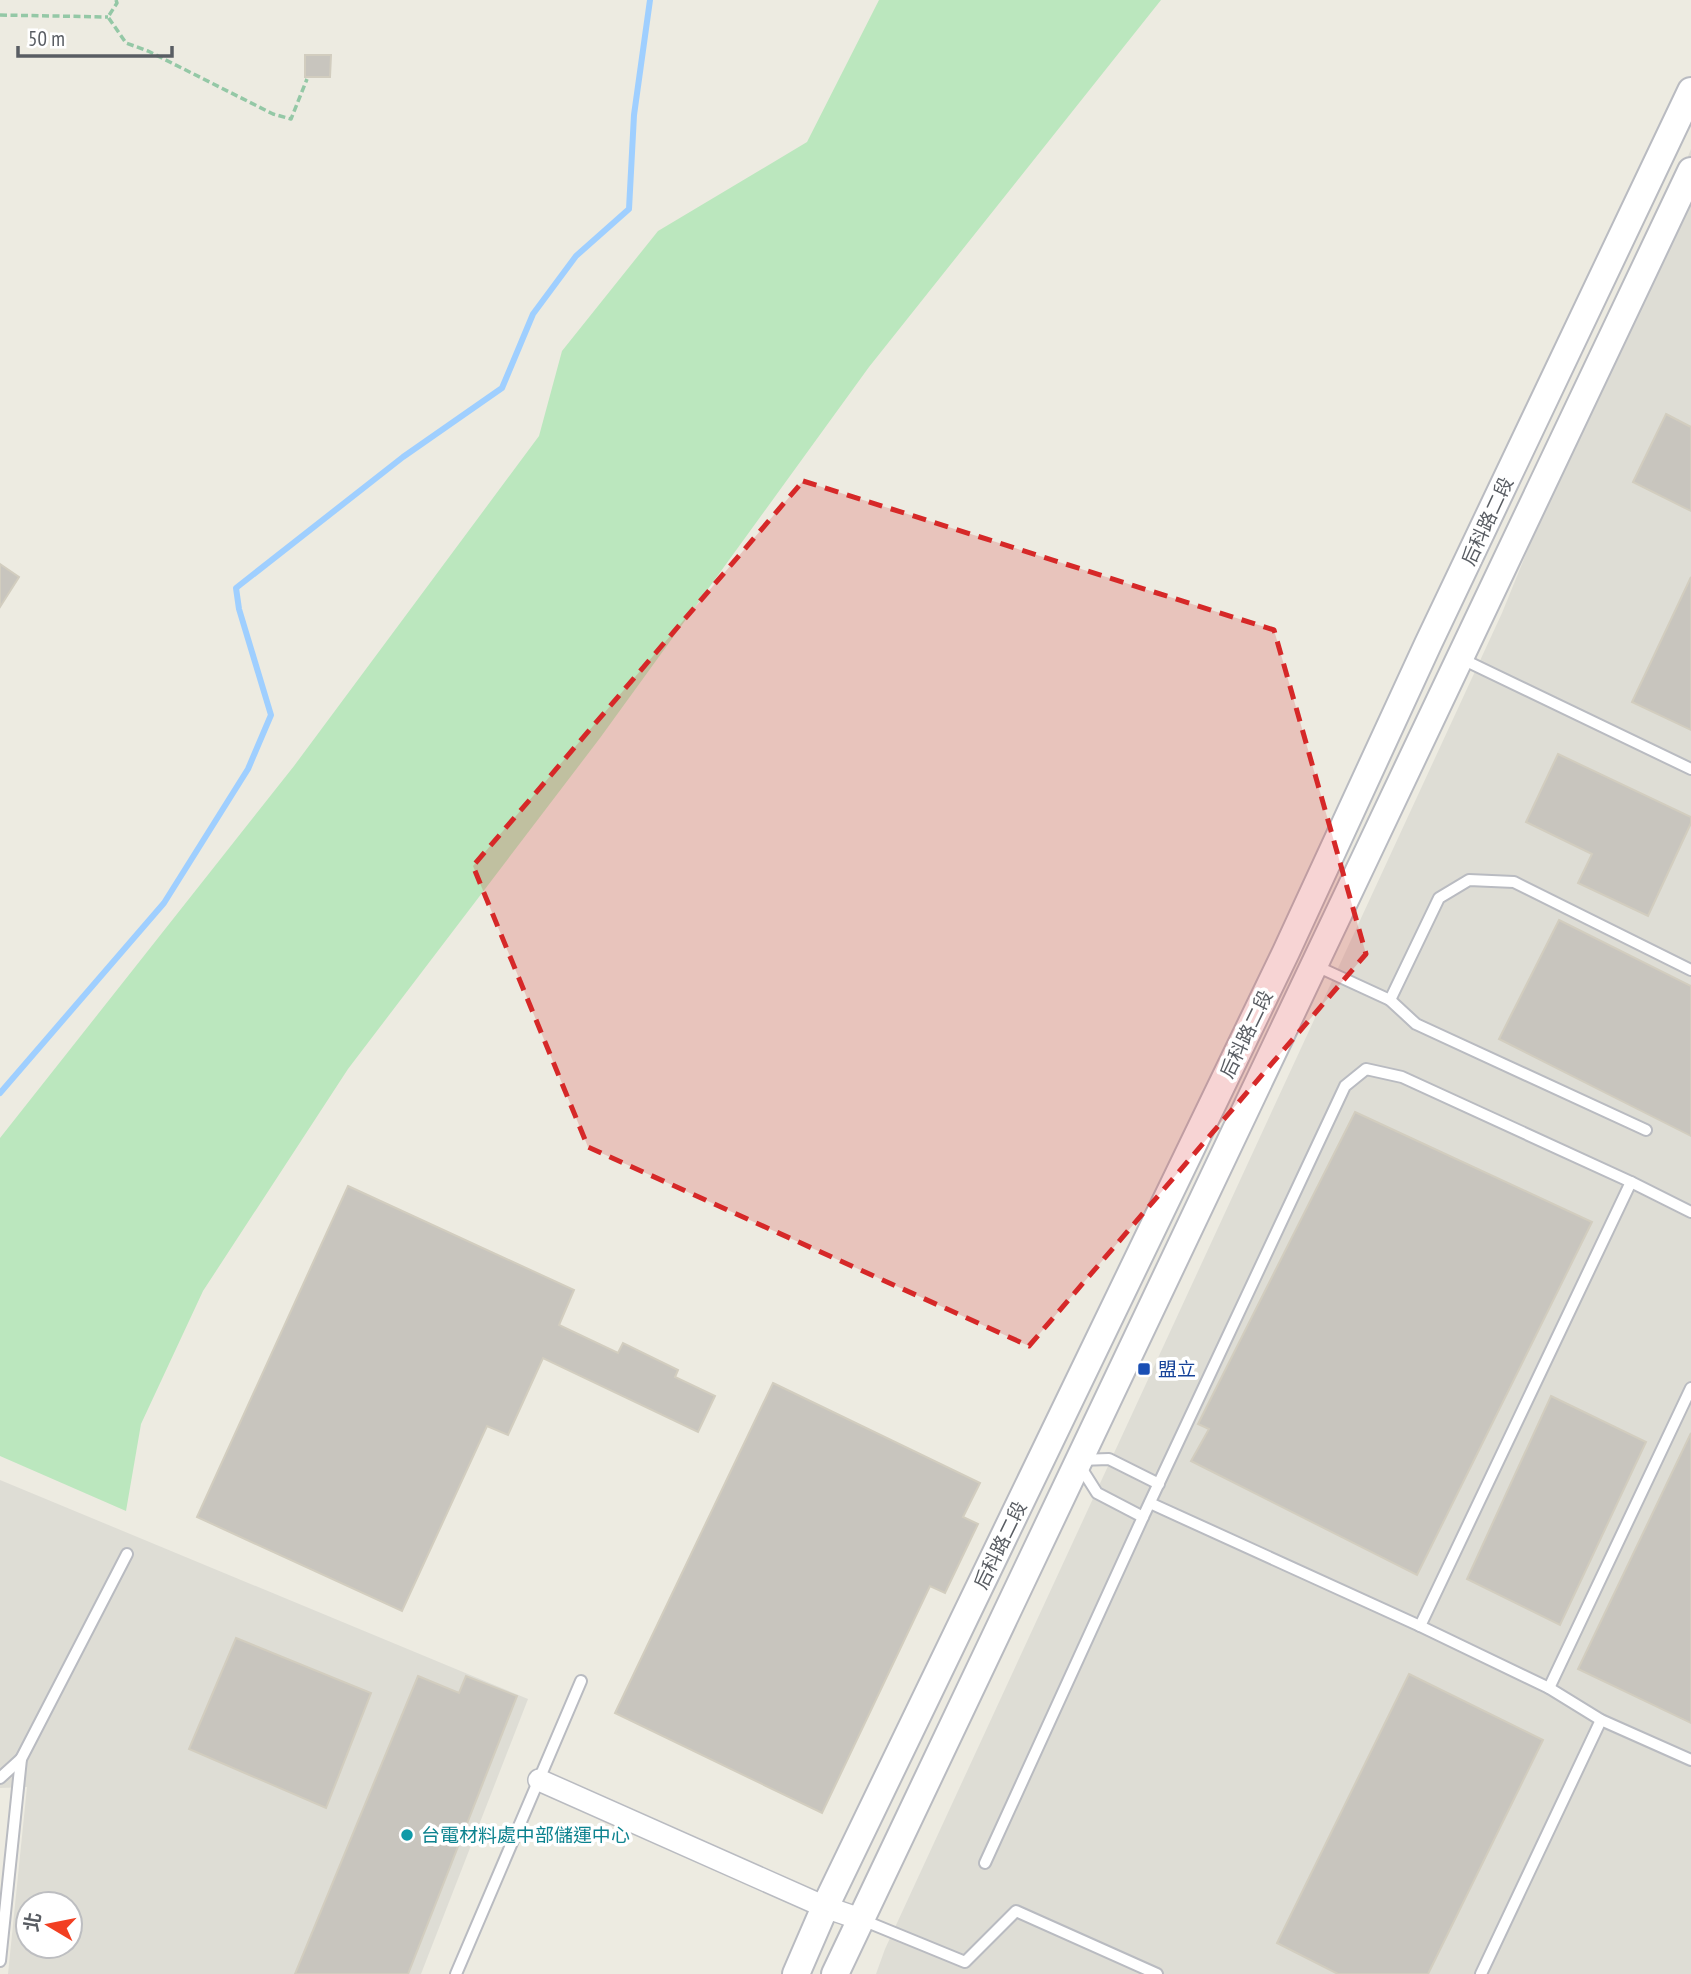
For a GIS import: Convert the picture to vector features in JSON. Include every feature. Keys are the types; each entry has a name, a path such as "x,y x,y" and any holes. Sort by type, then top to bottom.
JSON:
{"street":[{"name":"后科路二段","path":"796,1974 825,1907 1286,952 1428,644 1691,91"},
{"name":"后科路二段","path":"835,1974 1076,1460 1462,659 1691,172"},
{"path":"1428,644 1462,659"},
{"path":"1048,1446 1076,1460"},
{"path":"539,1780 825,1907 860,1919"}],"lane":[{"path":"1462,659 1691,769"},
{"path":"1390,1000 1439,898 1469,880 1514,882 1691,970"},
{"path":"1314,965 1390,1000 1416,1024 1646,1130"},
{"path":"985,1863 1345,1086 1366,1069 1402,1077 1691,1212"},
{"path":"1420,1626 1631,1182"},
{"path":"1549,1688 1691,1388"},
{"path":"1076,1460 1109,1460 1159,1484"},
{"path":"1076,1460 1097,1493 1143,1517"},
{"path":"1150,1503 1420,1626 1549,1688 1601,1720 1691,1760"},
{"path":"0,1778 21,1759 127,1554"},
{"path":"456,1974 581,1681"},
{"path":"1481,1974 1601,1720"},
{"path":"0,1961 21,1759"},
{"path":"860,1919 965,1962 1016,1911 1157,1974"}],"path":[{"path":"108,17 117,3 116,0"},
{"path":"0,15 108,17"},
{"path":"108,17 126,43 148,51 273,114 291,120 307,79"}],"highlighted area":[{"path":"803,481 1274,630 1366,954 1029,1346 588,1147 473,866"}],"shaded area":[{"path":"1691,149 1691,1974 876,1974 885,1949 1502,613"},
{"name":"台電材料處中部儲運中心","path":"0,1480 528,1699 421,1974 8,1974 14,1915 14,1960 84,1960 84,1890 17,1890 27,1787 0,1788"}],"green space":[{"path":"879,0 1161,0 869,367 600,738 348,1069 203,1291 141,1424 126,1511 0,1456 0,1138 294,766 539,436 562,351 658,231 807,142"}],"building":[{"path":"305,55 331,55 330,77 305,77"},
{"path":"1666,414 1691,427 1691,511 1633,482"},
{"path":"0,564 19,577 0,607"},
{"path":"1691,577 1691,730 1632,702"},
{"path":"1558,754 1691,817 1691,823 1648,916 1578,883 1592,854 1526,822"},
{"path":"1559,920 1691,986 1691,1136 1499,1039"},
{"path":"1355,1112 1592,1222 1417,1575 1191,1461 1209,1429 1198,1424"},
{"path":"348,1186 574,1290 559,1325 618,1353 623,1343 678,1370 675,1377 715,1396 698,1432 543,1358 508,1435 487,1426 402,1611 197,1517"},
{"path":"773,1383 980,1483 963,1517 978,1524 945,1593 930,1586 822,1813 615,1713"},
{"path":"1551,1396 1646,1442 1560,1625 1467,1579"},
{"path":"1691,1433 1691,1723 1578,1669"},
{"path":"236,1638 371,1693 326,1808 189,1749"},
{"path":"1409,1674 1543,1740 1428,1974 1338,1974 1277,1943"},
{"name":"台電材料處中部儲運中心","path":"418,1676 459,1693 466,1676 517,1696 408,1974 295,1974"}],"waterway":[{"path":"0,1093 164,903 248,769 271,715 239,609 236,588 403,457 502,388 533,314 576,256 629,209 634,115 650,0"}],"place":[{"name":"盟立","path":"1144,1369"},
{"name":"台電材料處中部儲運中心","path":"407,1835"}]}
